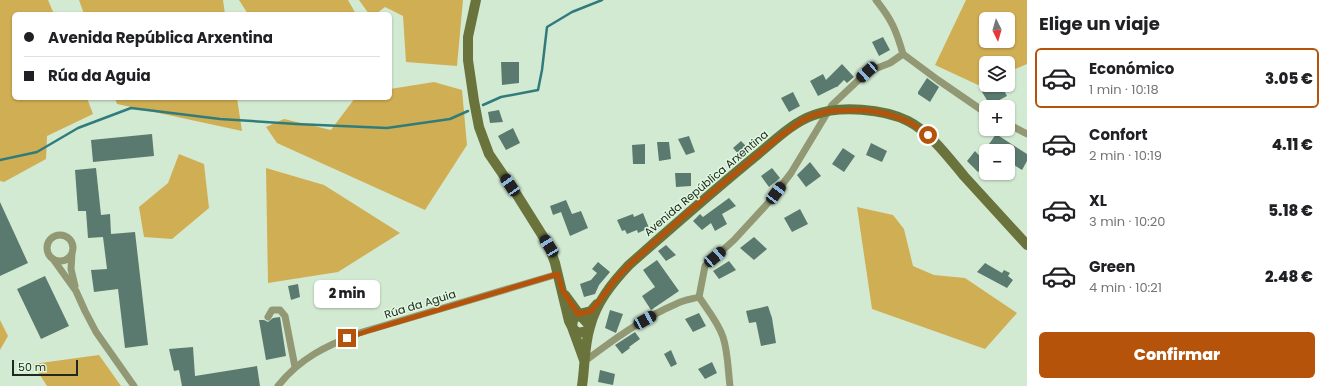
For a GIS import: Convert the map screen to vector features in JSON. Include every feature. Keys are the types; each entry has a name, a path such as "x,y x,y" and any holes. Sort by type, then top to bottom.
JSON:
{"main road":[{"name":"Avenida República Arxentina","path":"476,0 468,37 468,60 479,127 489,154 549,246 558,274 569,321 585,361"},
{"name":"Avenida República Arxentina","path":"578,314 591,311 614,281 629,265 751,160 800,122 814,115 829,111 865,110 888,114 909,122 928,135 941,148 1027,245"},
{"path":"562,290 589,329 577,333 572,327 573,320 578,314"},
{"name":"Avenida República Arxentina","path":"582,386 589,329 601,299"}],"street":[{"path":"876,0 888,14 896,29 903,54 979,108"},
{"path":"730,386 723,336 699,296 705,266 734,240 768,203 790,173 834,103 867,72 890,62 903,54"},
{"path":"1015,128 1027,134"},
{"path":"76,291 49,255 47,247 50,240 54,237 65,237 71,243 72,269 76,291 84,311 96,332 134,386"},
{"path":"54,260 64,260 71,254 72,248"},
{"name":"Rúa da Aguia","path":"278,386 295,367 313,354 335,343 359,334 558,274"},
{"path":"585,361 612,341 645,320 676,303 699,296"},
{"path":"268,317 272,310 280,310 285,316 295,367"}],"shaded area":[{"path":"0,0 48,0 53,12 12,12 12,100 88,100 93,114 47,136 46,159 4,182 0,181"},
{"path":"79,0 223,0 225,12 83,12"},
{"path":"239,0 348,0 355,12 247,12"},
{"path":"359,0 463,0 457,66 406,62 403,16 385,7 379,12 368,12"},
{"path":"966,0 1027,0 1027,64 1015,69 1015,56 979,56 978,85 935,65"},
{"path":"434,82 462,90 467,145 425,210 277,143 266,127 284,119 331,130 354,100 392,100 392,89"},
{"path":"116,100 237,100 242,131 117,104"},
{"path":"179,154 204,164 209,208 172,239 144,237 139,207 168,183"},
{"path":"266,168 324,185 400,233 338,272 268,283"},
{"path":"857,207 893,215 904,229 913,266 934,275 965,278 1017,313 985,349 872,309"},
{"path":"0,320 8,336 0,350"},
{"path":"99,355 121,386 47,386 33,364"}],"building":[{"path":"883,37 890,50 879,56 872,42"},
{"path":"501,62 519,62 519,83 502,85"},
{"path":"842,64 854,77 847,83 844,80 837,87 818,96 810,81 823,74 826,80"},
{"path":"927,78 939,87 930,102 918,94"},
{"path":"793,92 800,106 789,112 781,98"},
{"path":"982,92 1005,92 1007,96 999,100 987,100"},
{"path":"499,110 503,122 490,123 488,112"},
{"path":"513,128 520,143 506,150 498,136"},
{"path":"152,134 154,156 93,162 91,140"},
{"path":"689,136 695,152 686,155 678,139"},
{"path":"995,136 999,136 1012,144 989,144"},
{"path":"741,141 750,150 741,157 733,148"},
{"path":"657,142 669,142 671,159 659,161"},
{"path":"871,143 887,151 882,162 866,155"},
{"path":"645,144 645,164 633,164 632,145"},
{"path":"1015,146 1027,154 1027,161 1022,170 1015,166"},
{"path":"843,148 855,156 844,172 832,164"},
{"path":"975,151 979,155 978,172 967,161"},
{"path":"810,162 821,176 806,187 797,175"},
{"path":"96,168 101,215 110,214 111,234 135,232 148,345 125,348 118,289 94,292 91,270 107,269 103,237 88,238 86,211 78,211 75,170"},
{"path":"772,168 780,178 769,187 761,176"},
{"path":"675,173 691,173 691,186 676,187"},
{"path":"729,198 736,206 722,214 727,224 715,231 711,223 702,230 693,221 700,214 703,217"},
{"path":"566,200 572,214 581,211 588,228 570,236 561,212 553,215 550,206"},
{"path":"0,202 28,263 0,276"},
{"path":"800,209 808,224 792,232 784,218"},
{"path":"643,213 649,228 638,233 637,230 627,234 625,230 622,231 617,220 633,214 634,217"},
{"path":"754,237 767,249 754,260 740,248"},
{"path":"666,245 676,255 666,261 658,251"},
{"path":"657,260 679,291 651,310 642,296 655,287 643,270"},
{"path":"729,261 736,270 719,279 713,271"},
{"path":"598,262 610,272 599,285 595,294 584,297 580,284 591,280 597,273 592,269"},
{"path":"985,263 1002,273 1004,270 1010,273 1008,276 1013,280 1007,288 977,272"},
{"path":"45,276 69,326 41,339 17,289"},
{"path":"336,283 349,283 348,292 336,292"},
{"path":"298,284 300,297 291,300 288,286"},
{"path":"768,306 772,318 776,343 761,346 756,322 749,323 746,311"},
{"path":"610,310 623,314 616,333 605,328"},
{"path":"699,313 706,326 693,332 685,319"},
{"path":"280,317 286,356 266,360 259,320 268,322 273,318"},
{"path":"635,332 640,339 622,354 615,345"},
{"path":"193,347 195,376 257,366 260,386 182,386 179,370 174,371 169,349"},
{"path":"671,350 677,364 671,367 664,354"},
{"path":"712,362 717,373 705,379 698,369"},
{"path":"600,370 615,374 613,385 598,382"}],"waterway":[{"path":"483,105 501,97 538,90 547,27 572,12 602,0"},
{"path":"0,160 37,152 78,128 131,108 220,119 387,128 450,119 468,111"}],"route":[{"path":"347,338 558,274 562,290 578,314 591,311 614,281 629,265 686,214 778,138 800,122 814,115 829,111 844,110 865,110 888,114 909,122 928,135"}]}
